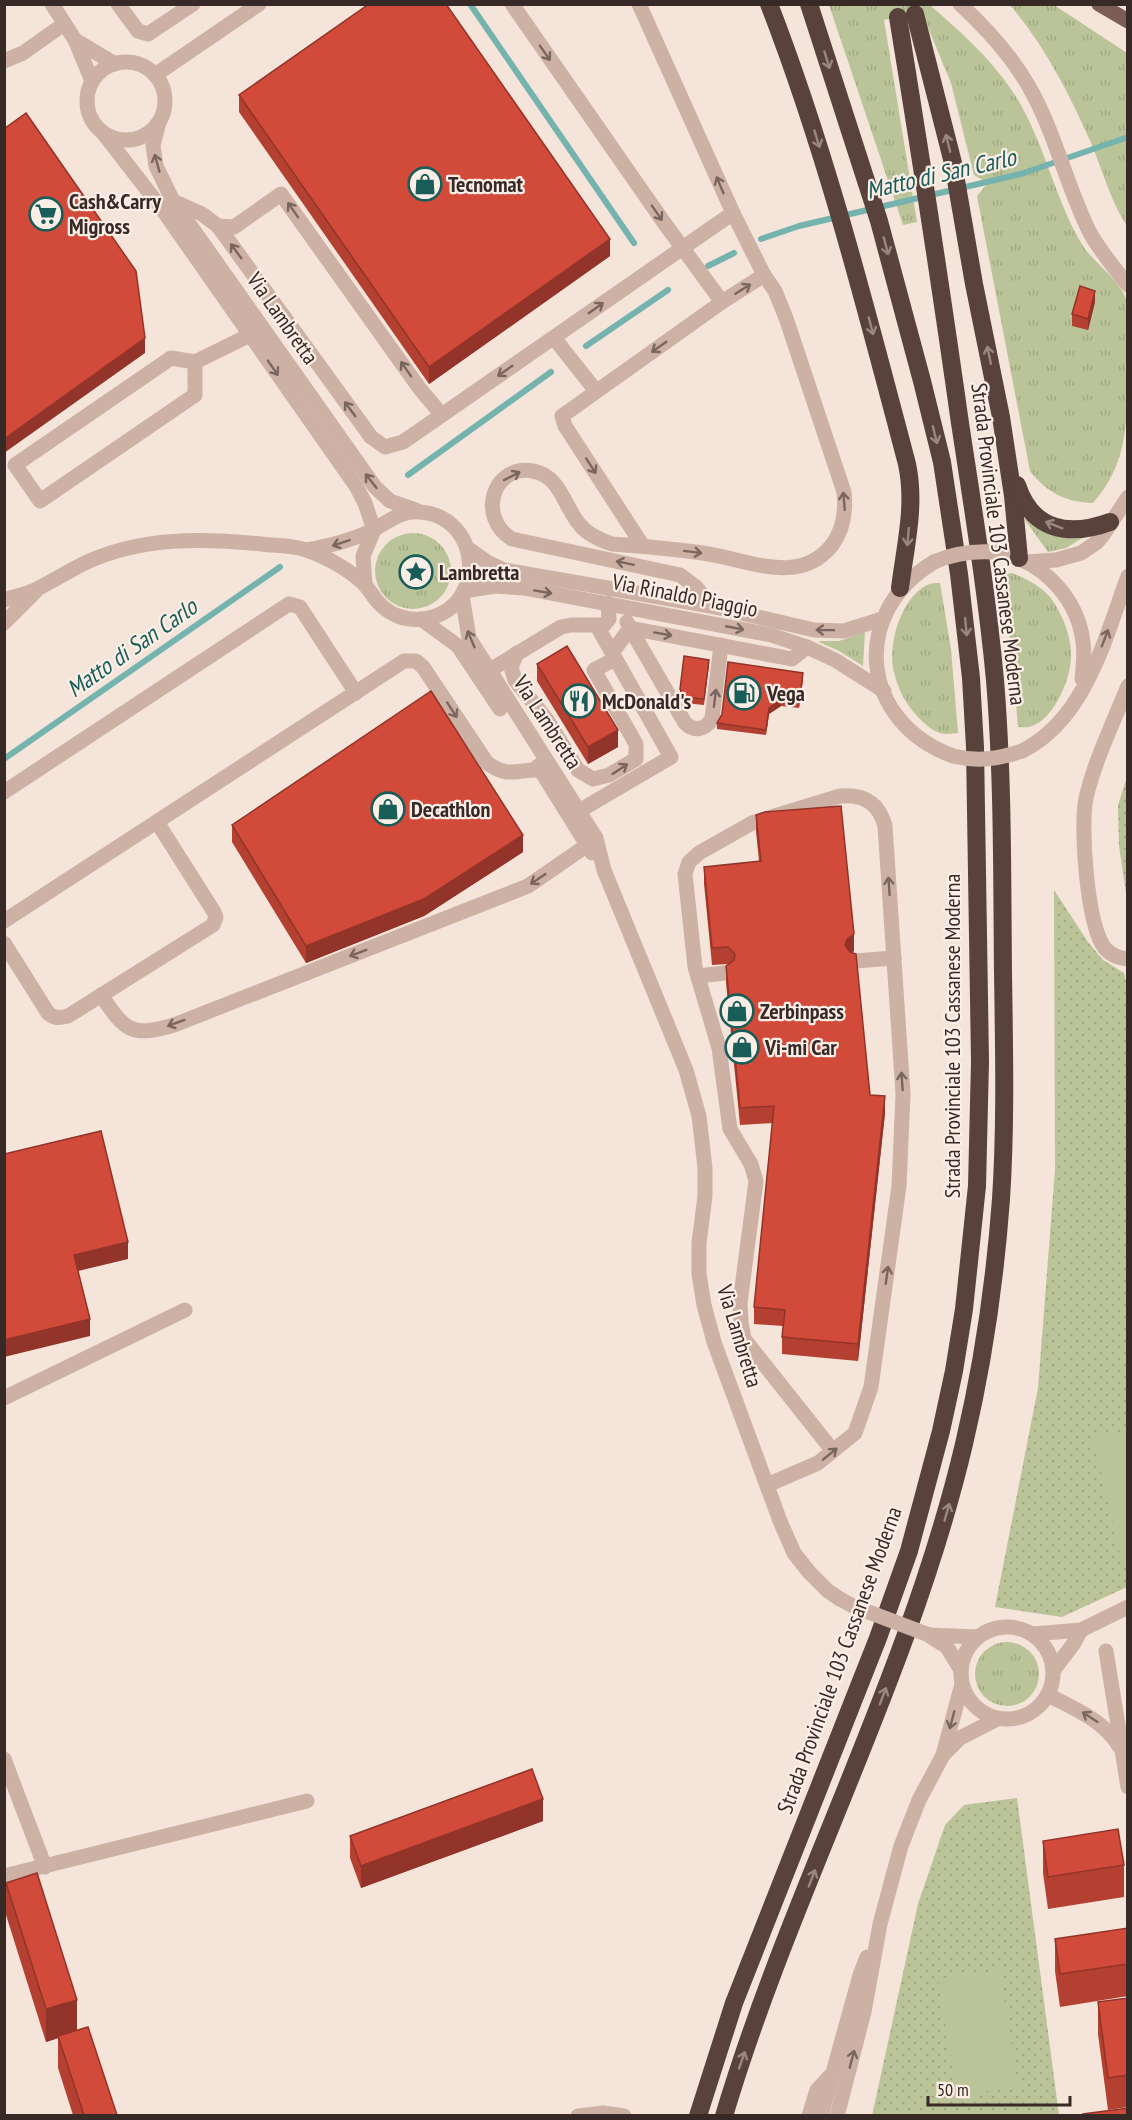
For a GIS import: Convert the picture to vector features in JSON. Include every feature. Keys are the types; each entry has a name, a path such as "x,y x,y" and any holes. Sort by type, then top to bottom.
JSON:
{"highway":[{"path":"769,4 810,119 845,232 907,464 911,482 911,498 900,588"},
{"name":"Strada Provinciale 103 Cassanese Moderna","path":"698,2115 714,2061 745,1974 878,1638 909,1551 941,1431 954,1371 965,1299 977,1186 980,1062 975,747 971,678 959,574 942,462 916,358 879,221 809,4"},
{"name":"Strada Provinciale 103 Cassanese Moderna","path":"724,2115 757,2015 901,1651 941,1532 965,1442 977,1380 988,1318 999,1215 1004,1077 1001,823 995,683 980,555 925,178 906,16 953,164 1007,454"},
{"path":"1007,454 1022,501 1041,519 1070,531 1091,529 1110,522"},
{"path":"1007,454 1016,558"}],"main road":[{"path":"1099,4 1128,21"}],"street":[{"path":"118,4 138,31 148,34 193,4"},
{"path":"51,5 75,40 92,81 100,71 115,64 134,62 146,67 155,75 259,4"},
{"path":"512,4 682,249 722,302"},
{"path":"639,4 733,213 764,275 775,291 786,318 844,492 845,511 840,532 824,554 808,564 792,568 776,568 705,554 612,544 588,533 575,519 555,484 540,473 525,471 512,474 500,484 494,495 492,506 495,521 512,539 680,575 696,587 711,606"},
{"path":"960,4 991,36 1028,85 1090,232 1102,254 1121,273 1128,285"},
{"path":"4,61 23,53 64,24"},
{"path":"75,40 115,64"},
{"name":"Via Lambretta","path":"155,75 162,85 165,98 164,110 153,146 156,166 173,201 375,487 390,501 419,511"},
{"name":"Via Lambretta","path":"92,81 87,103 89,115 95,125 162,209 356,486 374,530"},
{"path":"103,133 115,139 127,140 145,135 159,122"},
{"path":"218,226 234,227 281,194 441,415"},
{"path":"173,201 202,214 218,226 371,437 385,447 403,442 733,213"},
{"path":"643,546 565,426 562,416 722,302 764,275"},
{"path":"195,362 195,395 40,501 10,468 171,358 195,362 250,335 260,338 280,353"},
{"path":"554,338 596,391"},
{"path":"1128,497 1097,542 1073,556 1056,560 1016,558 988,551 964,552 934,562 914,574 900,588 882,619 876,656 878,674 891,710 912,735 937,750 972,760 993,759 1022,751 1042,740 1056,728 1081,691 1095,662 1128,576"},
{"path":"4,600 37,590 88,562 149,544 182,540 211,541 306,550 330,546 374,530 394,516 419,511"},
{"name":"Via Rinaldo Piaggio","path":"419,511 437,516 454,526 462,536 467,548 487,562 504,570 711,606 814,630 844,631 882,619"},
{"path":"365,585 363,556 374,530"},
{"path":"463,593 470,570 467,548"},
{"path":"306,550 337,565 365,585 387,611 398,616 421,619"},
{"path":"1016,558 1053,581 1072,607 1083,641 1081,691"},
{"name":"Via Rinaldo Piaggio","path":"421,619 444,612 463,593 495,586 525,588 771,634 835,660 884,691"},
{"path":"4,623 37,590"},
{"name":"Via Lambretta","path":"463,593 469,638 596,838 604,870 686,1070 696,1102 705,1156 705,1196 699,1258 704,1305 714,1342 772,1482 780,1521 794,1552 809,1572 828,1591 840,1599 929,1635 947,1647 961,1677"},
{"path":"4,792 289,604 297,605 302,610 356,693"},
{"path":"489,672 566,625 597,627 604,625 614,605"},
{"path":"614,605 630,628 685,723 692,728 706,727 712,719 721,645"},
{"name":"Via Lambretta","path":"421,619 458,646 540,770 586,846 604,870"},
{"path":"579,811 671,757 597,627"},
{"path":"630,628 792,659 807,647"},
{"path":"517,653 512,667 515,680 547,720 578,770 593,779 609,776 636,759 636,744 594,670 613,656 630,628"},
{"path":"4,921 404,661 412,660 423,667 487,764 498,771 512,774 529,769 540,770"},
{"path":"1128,686 1091,779 1083,817 1083,842 1088,885 1099,938 1112,955 1128,959"},
{"path":"772,1482 818,1463 833,1451 855,1433 871,1387 899,1185 903,1094 885,826 883,817 877,808 861,796 840,795 752,823 721,838 689,862 685,874 695,967 719,1048 730,1129 751,1164 756,1182 740,1304 744,1339 833,1451"},
{"path":"4,943 48,1013 54,1017 68,1016 215,922 214,912 157,822"},
{"path":"101,995 122,1024 128,1028 144,1031 174,1025 528,886 586,846"},
{"path":"855,961 894,958"},
{"path":"698,976 725,973"},
{"path":"4,1398 185,1310"},
{"path":"1033,1634 1081,1630 1128,1607"},
{"path":"821,2115 860,1975 880,1924 908,1826 943,1755 966,1652 978,1637 992,1629 1017,1628 1033,1634 1041,1642 1050,1654 1053,1671 1048,1695 1037,1709 1028,1715 1013,1719 997,1719 974,1706 965,1694 961,1677"},
{"path":"1053,1671 1081,1630"},
{"name":"Via Lambretta","path":"929,1635 978,1637"},
{"path":"1106,1651 1128,1787"},
{"path":"1048,1695 1090,1716 1110,1732 1122,1751"},
{"path":"943,1755 960,1738 997,1719"},
{"path":"4,1759 45,1866"},
{"path":"4,1875 308,1801"},
{"path":"837,2115 864,2012 880,1924"},
{"path":"809,2115 817,2090 834,2072"},
{"path":"578,2115 603,2113 624,2115"}],"green space":[{"path":"1012,4 1054,5 1127,53 1127,226 1112,197 1092,145 1066,90 1035,38 1011,6"},
{"path":"829,5 930,5 969,40 993,65 1014,93 1039,143 1074,230 1083,246 1125,295 1128,323 1125,434 1115,469 1093,503 1074,501 1050,491 1030,471 977,196 988,183 974,175 951,83 922,13 884,20 917,222 903,225"},
{"path":"1026,517 1084,537 1066,548 1048,552 1025,520"},
{"path":"413,533 427,536 440,544 448,557 451,571 448,585 440,598 427,606 413,609 399,606 386,598 378,585 375,571 378,557 386,544 399,536"},
{"path":"1012,573 1028,580 1050,597 1065,626 1071,649 1068,676 1060,697 1040,722 1027,727 1018,727 1002,575"},
{"path":"932,583 940,583 951,649 958,733 937,732 916,715 901,692 892,661 895,636 903,611 918,591"},
{"path":"865,632 863,666 819,642 839,641"},
{"path":"1127,777 1127,900 1119,846 1118,805"},
{"path":"1054,890 1088,942 1103,960 1124,973 1127,986 1127,1587 1062,1617 995,1607 1038,1388 1055,1170"},
{"path":"1127,1430 1128,1565 1123,1566 1093,1438"},
{"path":"1001,1642 1013,1642 1030,1651 1037,1662 1039,1674 1037,1686 1030,1697 1013,1706 1001,1706 989,1701 980,1692 975,1680 975,1668 980,1656 989,1647"},
{"path":"1017,1798 1059,2115 872,2116 918,1904 945,1825 964,1805"},
{"path":"1000,1970 1018,2086 957,2096 938,1979"}],"building":[{"name":"Tecnomat","path":"369,4 446,4 610,239 429,367 239,95"},
{"name":"Cash&Carry Migross","path":"26,113 136,271 145,338 4,439 4,129"},
{"path":"1080,286 1095,291 1088,319 1072,314"},
{"path":"567,646 618,730 588,747 537,664"},
{"path":"684,656 709,660 704,699 684,697 680,689"},
{"path":"728,662 803,673 799,703 781,700 769,708 766,730 717,723 722,714"},
{"name":"Decathlon","path":"431,691 523,835 424,899 306,946 232,825"},
{"path":"841,806 854,934 847,939 845,945 850,952 856,954 870,1095 885,1096 858,1344 782,1337 785,1310 754,1307 774,1106 740,1108 726,966 734,960 735,954 728,947 712,948 704,867 761,861 756,815 765,812"},
{"path":"101,1131 128,1242 74,1255 90,1319 4,1340 4,1154"},
{"path":"532,1769 543,1799 361,1866 350,1836"},
{"path":"1118,1829 1124,1865 1048,1877 1043,1841"},
{"path":"37,1873 77,2000 46,2009 6,1883"},
{"path":"1128,1928 1128,1964 1060,1974 1055,1939"},
{"path":"1128,1998 1128,2075 1108,2078 1098,2002"},
{"path":"88,2027 117,2115 84,2115 58,2036"},
{"path":"1128,2108 1128,2115 1083,2115 1083,2114"}],"waterway":[{"path":"470,4 634,243"},
{"name":"Matto di San Carlo","path":"761,239 799,226 1021,174 1128,137"},
{"name":"Matto di San Carlo","path":"708,266 734,253"},
{"name":"Matto di San Carlo","path":"586,346 668,290"},
{"name":"Matto di San Carlo","path":"408,475 551,372"},
{"name":"Matto di San Carlo","path":"4,759 280,567"}],"place":[{"name":"Tecnomat","path":"425,184"},
{"name":"Cash&Carry Migross","path":"46,214"},
{"name":"Lambretta","path":"416,572"},
{"name":"Vega","path":"744,693"},
{"name":"McDonald's","path":"579,701"},
{"name":"Decathlon","path":"388,809"},
{"name":"Zerbinpass","path":"737,1011"},
{"name":"Vi-mi Car","path":"742,1047"}]}
